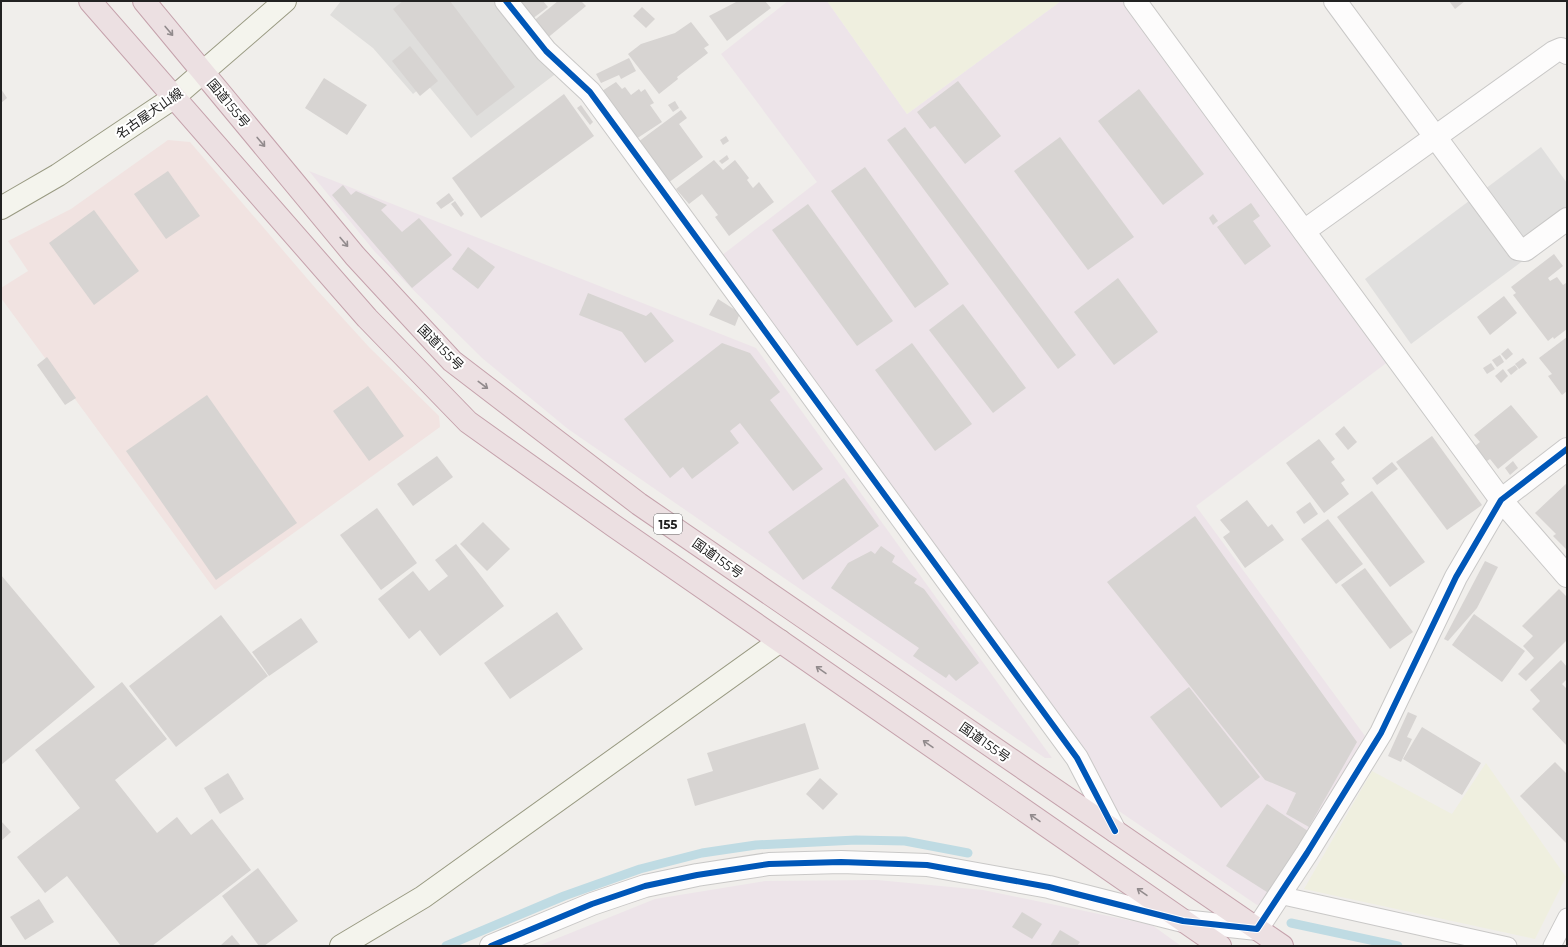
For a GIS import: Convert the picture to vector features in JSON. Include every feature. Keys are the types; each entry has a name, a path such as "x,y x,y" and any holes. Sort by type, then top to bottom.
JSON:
{"highway":[{"name":"155","path":"90,1 173,98 367,318 468,422 780,642 1220,946"},
{"name":"国道155号","path":"144,1 355,256 452,361 639,504 1282,946"}],"street":[{"name":"名古屋犬山線","path":"1,208 58,175 173,98 286,1"},
{"path":"506,1 546,51 594,99 1078,758 1115,831"},
{"path":"1135,1 1501,500 1567,576"},
{"path":"1335,1 1518,249 1525,250 1567,219"},
{"path":"1304,231 1436,138 1554,52 1561,49 1567,53"},
{"path":"491,946 592,904 645,886 697,875 769,864 841,862 927,865 1049,887 1184,921 1257,929 1380,733 1456,577 1501,500 1567,449"},
{"path":"341,946 423,897 780,642"}],"lane":[{"path":"1279,895 1508,946"},
{"path":"1552,946 1567,916"}],"shaded area":[{"path":"341,1 499,1 558,72 471,138 426,83 413,94 373,48 330,15"},
{"path":"788,1 827,1 907,114 1061,1 1123,1 1389,361 1196,506 1365,736 1271,901 1257,905 1113,807 721,256 817,182 721,54"},
{"path":"168,140 190,142 317,290 369,347 439,416 440,427 215,590 1,298 1,288 28,271 8,241 71,209"},
{"path":"1541,147 1567,183 1567,228 1411,344 1365,279"},
{"path":"309,171 756,348 1052,758 1045,758 568,429 482,358 375,252"},
{"path":"877,880 983,890 1152,925 1181,946 538,946 655,899 765,881"}],"green space":[{"path":"827,1 1061,1 907,114"},
{"path":"1486,763 1566,877 1535,939 1304,889 1372,771 1452,814"}],"building":[{"path":"403,1 450,1 515,87 477,116 393,9"},
{"path":"512,1 543,1 548,7 528,22"},
{"path":"558,1 581,1 586,6 545,40 531,23"},
{"path":"738,1 765,1 771,8 727,41 709,16"},
{"path":"1449,1 1465,1 1455,9"},
{"path":"642,7 655,19 646,28 633,16"},
{"path":"691,22 709,45 704,48 708,53 677,77 678,79 659,94 628,54 641,44 675,33"},
{"path":"410,46 438,81 420,96 392,61"},
{"path":"629,58 636,71 621,79 619,75 601,83 596,74"},
{"path":"324,78 367,105 347,135 305,108"},
{"path":"958,81 1001,136 965,164 935,126 930,129 917,112"},
{"path":"616,82 622,89 625,87 631,95 639,89 641,92 645,89 654,103 650,105 662,122 636,139 602,91"},
{"path":"1,89 7,98 1,103"},
{"path":"1139,89 1204,174 1163,205 1098,121"},
{"path":"564,94 594,136 481,218 452,178"},
{"path":"675,101 679,108 673,112 668,105"},
{"path":"581,105 593,122 590,125 577,108"},
{"path":"681,110 687,118 679,124 703,157 668,183 638,142"},
{"path":"905,127 1076,355 1058,369 887,140"},
{"path":"726,136 729,141 723,145 720,140"},
{"path":"1060,137 1134,237 1088,270 1014,171"},
{"path":"727,155 729,159 722,164 719,161"},
{"path":"714,160 723,170 735,160 749,178 747,180 753,188 759,182 774,202 729,236 715,217 718,215 702,194 689,204 676,189"},
{"path":"865,167 949,284 915,308 831,191"},
{"path":"168,171 200,216 166,239 134,194"},
{"path":"343,185 351,195 356,191 387,205 381,210 402,232 419,218 452,255 412,288 332,195"},
{"path":"449,193 454,200 441,209 436,203"},
{"path":"455,201 464,214 461,217 451,204"},
{"path":"1251,203 1260,216 1253,221 1271,246 1245,265 1217,227"},
{"path":"808,204 893,321 857,346 772,230"},
{"path":"94,210 139,271 94,305 49,243"},
{"path":"1213,214 1218,221 1213,225 1209,218"},
{"path":"468,247 495,267 478,289 452,269"},
{"path":"1554,254 1563,266 1548,278 1550,281 1557,277 1563,285 1566,283 1567,285 1567,329 1554,339 1553,337 1548,341 1513,295 1516,293 1511,287"},
{"path":"1118,278 1158,332 1114,365 1074,312"},
{"path":"588,293 646,316 651,312 674,341 645,363 622,332 579,315"},
{"path":"1504,296 1517,313 1490,335 1477,317"},
{"path":"718,299 740,313 735,326 709,315"},
{"path":"963,304 1026,388 993,413 929,330"},
{"path":"1567,337 1567,391 1562,395 1548,376 1552,374 1539,358"},
{"path":"722,343 750,353 780,392 770,400 823,469 793,491 740,423 730,431 739,443 692,479 683,467 670,478 624,419"},
{"path":"912,343 972,424 935,451 875,370"},
{"path":"1508,348 1513,354 1506,360 1501,354"},
{"path":"1500,355 1504,362 1497,367 1492,360"},
{"path":"47,357 76,398 65,405 37,365"},
{"path":"1523,358 1527,363 1519,369 1515,364"},
{"path":"1491,363 1495,369 1487,374 1483,368"},
{"path":"1515,365 1518,369 1511,375 1507,370"},
{"path":"1503,369 1508,376 1501,383 1495,376"},
{"path":"368,386 404,436 369,461 333,411"},
{"path":"207,395 297,523 216,580 126,451"},
{"path":"1511,405 1538,437 1498,469 1490,459 1487,461 1475,446 1480,442 1474,435"},
{"path":"1344,426 1357,442 1348,450 1335,434"},
{"path":"1432,436 1482,505 1447,530 1396,462"},
{"path":"1319,439 1335,459 1331,462 1345,480 1341,483 1349,494 1324,513 1286,463"},
{"path":"437,456 453,477 413,506 397,484"},
{"path":"1513,461 1518,468 1510,475 1505,468"},
{"path":"1392,462 1398,469 1377,485 1372,478"},
{"path":"844,478 879,526 803,580 768,532"},
{"path":"1567,483 1566,549 1553,536 1556,534 1535,513"},
{"path":"1372,491 1425,562 1390,587 1337,517"},
{"path":"1247,500 1268,527 1272,524 1284,540 1245,568 1223,537 1230,532 1220,520"},
{"path":"1310,502 1318,514 1304,524 1296,512"},
{"path":"377,508 417,563 381,590 340,535"},
{"path":"1195,516 1357,742 1309,827 1286,814 1296,793 1265,780 1107,582"},
{"path":"1328,519 1363,564 1336,584 1301,539"},
{"path":"483,522 510,549 487,571 460,544"},
{"path":"456,544 504,606 440,656 420,630 409,639 378,599 413,571 429,591 448,576 435,560"},
{"path":"881,546 895,556 892,562 917,579 914,583 924,589 979,663 956,681 949,674 946,678 913,656 919,648 831,588 848,563 871,551 875,554"},
{"path":"1485,561 1498,567 1477,608 1448,641 1444,639"},
{"path":"1365,568 1413,632 1390,649 1341,585"},
{"path":"1,575 95,687 1,765"},
{"path":"1559,589 1567,597 1567,640 1526,681 1518,674 1534,658 1523,646 1533,636 1522,626"},
{"path":"557,612 583,649 510,699 484,663"},
{"path":"1474,614 1525,651 1502,682 1452,645"},
{"path":"221,615 268,676 176,747 129,686"},
{"path":"301,618 318,642 269,676 252,652"},
{"path":"1561,660 1567,667 1567,679 1562,684 1567,689 1567,746 1532,709 1540,701 1530,690"},
{"path":"122,682 167,739 115,780 157,833 177,817 191,835 212,819 251,870 152,946 121,946 67,876 45,893 17,857 80,808 35,750"},
{"path":"1189,687 1260,777 1221,808 1150,717"},
{"path":"1408,712 1417,716 1407,737 1412,739 1401,762 1388,756"},
{"path":"805,723 819,769 695,806 687,779 713,771 707,753"},
{"path":"1422,727 1481,763 1462,795 1403,759"},
{"path":"1555,762 1567,774 1567,844 1520,796"},
{"path":"228,773 244,799 220,814 204,788"},
{"path":"820,778 838,794 823,810 806,794"},
{"path":"1267,804 1308,831 1270,894 1226,866"},
{"path":"1,821 11,832 1,841"},
{"path":"258,868 298,921 264,946 259,946 222,896"},
{"path":"39,899 54,922 25,940 10,917"},
{"path":"1022,912 1042,924 1032,939 1012,927"},
{"path":"1060,930 1080,942 1077,946 1050,946"},
{"path":"232,935 241,946 220,946"}],"waterway":[{"path":"446,946 564,896 640,869 702,853 756,845 856,840 905,841 968,853"},
{"path":"1291,923 1398,946"}],"cycle path":[{"path":"506,1 546,51 590,92 1077,758 1115,831"},
{"path":"491,946 592,904 645,886 697,875 769,864 841,862 927,865 1049,887 1183,921 1257,929 1307,853 1381,733 1456,577 1501,500 1567,449"}]}
